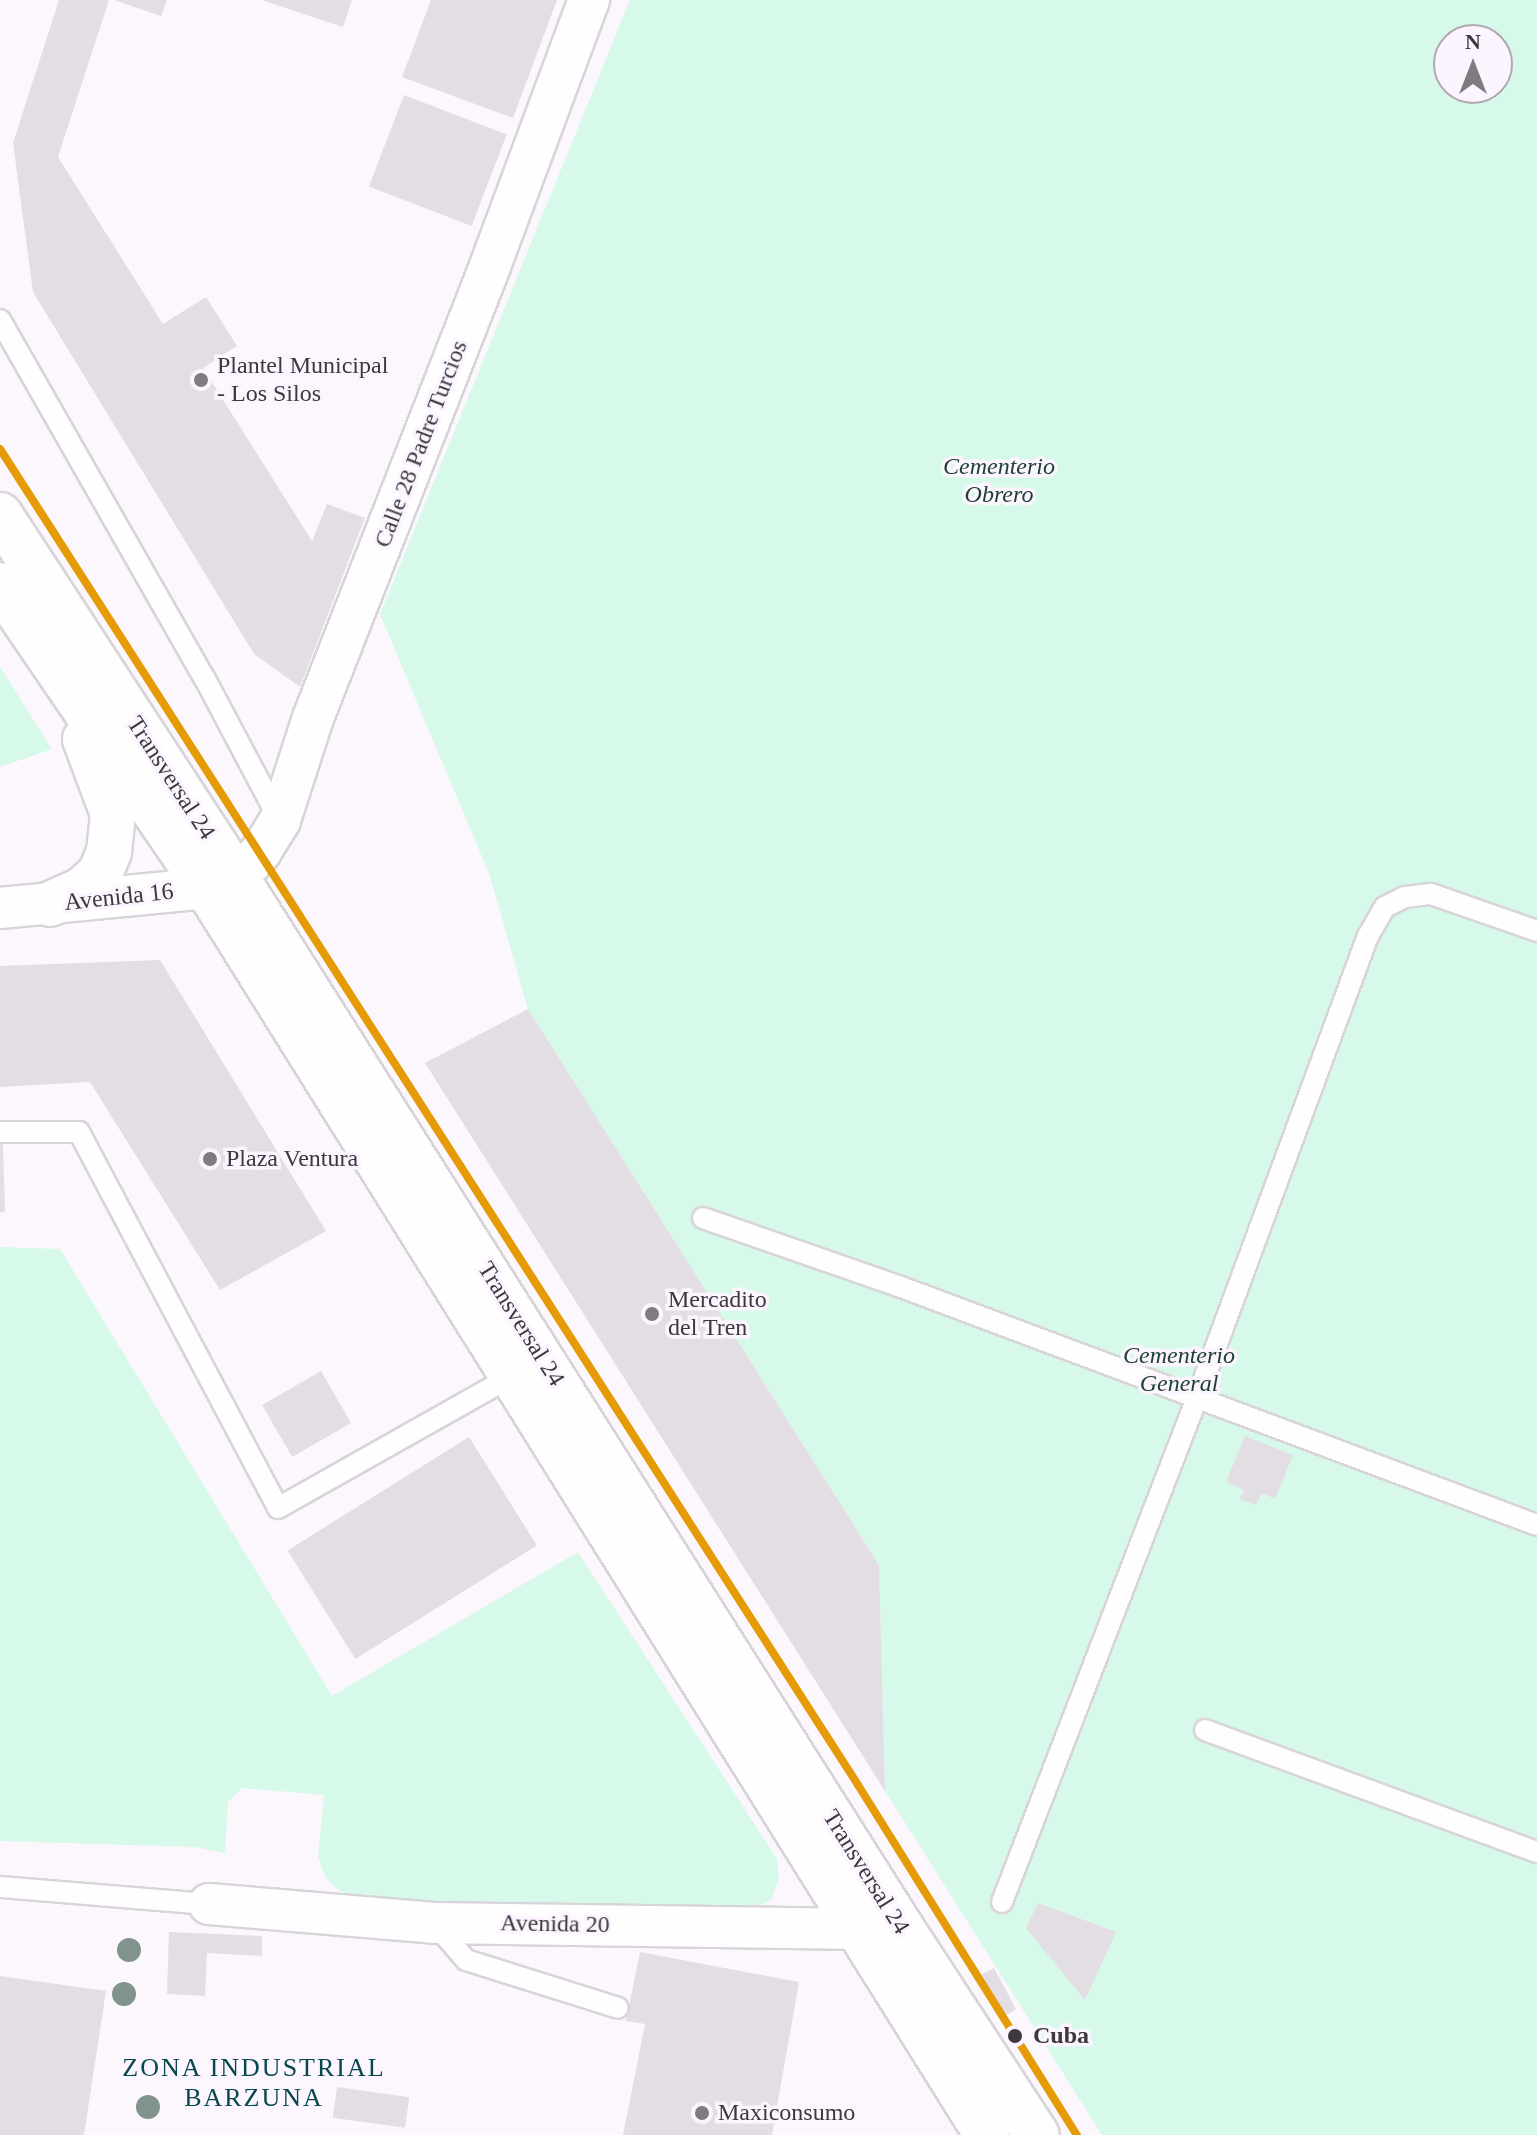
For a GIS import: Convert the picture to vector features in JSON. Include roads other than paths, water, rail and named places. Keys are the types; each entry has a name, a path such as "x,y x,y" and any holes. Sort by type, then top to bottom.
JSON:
{"main road":[{"name":"Transversal 24","path":"0,515 222,884 527,1367 1037,2135"},
{"name":"Transversal 24","path":"0,585 67,688 222,884"},
{"path":"50,904 82,890 100,874 113,834 113,814 67,688"},
{"name":"Transversal 24","path":"527,1367 857,1928 987,2135"}],"street":[{"name":"Calle 28 Padre Turcios","path":"222,884 280,820 313,718 479,295 589,0"},
{"name":"Avenida 16","path":"0,908 222,884"},
{"name":"Avenida 20","path":"209,1904 434,1923 902,1929"}],"lane":[{"path":"0,320 205,679 280,820"},
{"path":"1002,1902 1197,1398 1368,936 1385,907 1405,897 1431,894 1537,931"},
{"path":"0,1132 79,1132 278,1508 527,1367"},
{"path":"703,1218 901,1287 1537,1525"},
{"path":"1205,1730 1537,1852"},
{"path":"0,1887 209,1904"},
{"path":"434,1923 466,1960 618,2008"}],"place":[{"name":"Plantel Municipal - Los Silos","path":"201,380"},
{"name":"Plaza Ventura","path":"210,1159"},
{"name":"Mercadito del Tren","path":"652,1314"},
{"name":"Cuba","path":"1015,2036"},
{"name":"Maxiconsumo","path":"702,2113"}],"district":[{"name":"ZONA INDUSTRIAL BARZUNA","path":"254,2083"}],"park label":[{"name":"Cementerio Obrero","path":"999,481"},
{"name":"Cementerio General","path":"1179,1370"}]}
